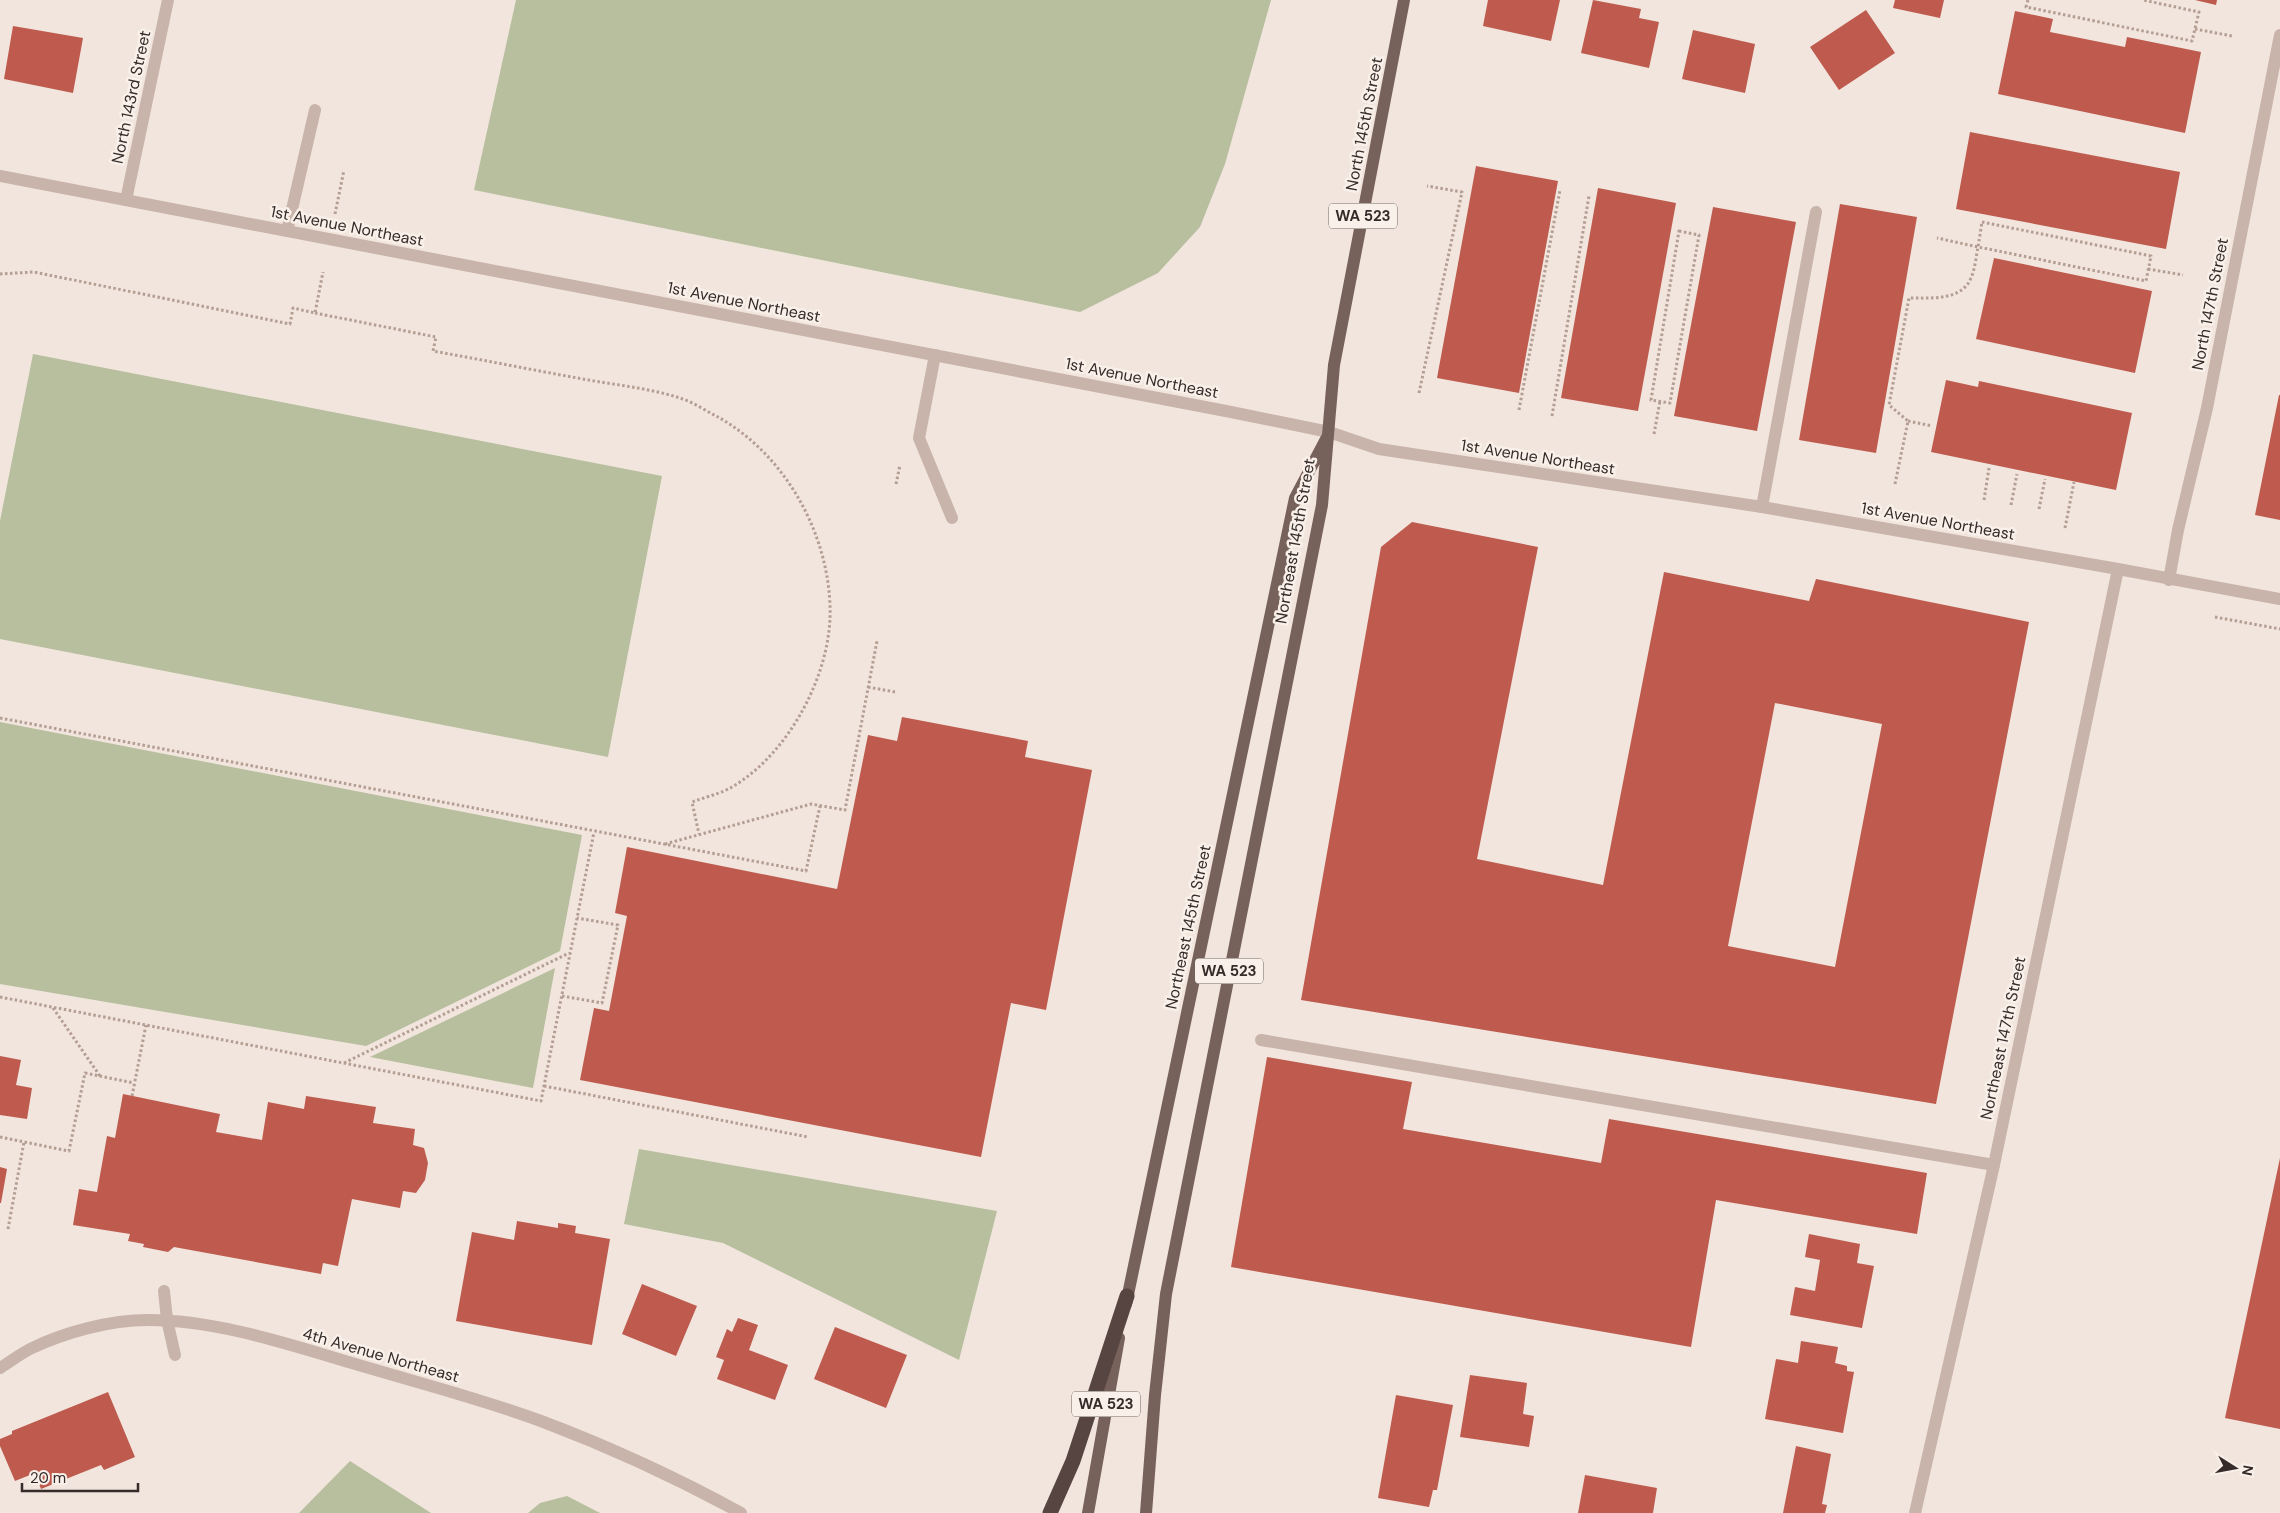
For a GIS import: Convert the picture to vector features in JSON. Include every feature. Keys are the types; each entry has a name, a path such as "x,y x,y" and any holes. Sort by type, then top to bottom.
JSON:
{"highway":[{"path":"1050,1513 1073,1461 1127,1296"}],"main road":[{"name":"North 145th Street","path":"1329,432 1334,365 1404,0"},
{"name":"Northeast 145th Street","path":"1088,1513 1127,1296 1295,498 1329,432"},
{"name":"Northeast 145th Street","path":"1146,1513 1154,1395 1166,1294 1322,506 1329,432"}],"street":[{"name":"North 143rd Street","path":"126,200 168,0"},
{"name":"North 147th Street","path":"2170,580 2178,530 2207,408 2280,35"},
{"path":"287,231 315,110"},
{"name":"1st Avenue Northeast","path":"0,176 1329,432 1379,449 1762,507 2280,599"},
{"path":"1762,507 1816,212"},
{"path":"935,355 919,438 952,518"},
{"name":"Northeast 147th Street","path":"1915,1513 1994,1165 2118,569"},
{"path":"1261,1040 1994,1165"},
{"path":"164,1291 167,1320 175,1355"},
{"name":"4th Avenue Northeast","path":"0,1368 30,1349 97,1326 146,1320 167,1320 215,1328 269,1339 487,1402 573,1434 657,1469 741,1513"}],"path":[{"path":"2028,0 2026,7 2192,41 2199,12 2143,0"},
{"path":"2195,29 2232,36"},
{"path":"334,220 344,170"},
{"path":"1419,393 1462,192 1426,186"},
{"path":"1519,410 1560,190"},
{"path":"1552,416 1590,196"},
{"path":"1932,426 1908,421 1889,404 1909,298 1940,297 1953,294 1963,288 1971,279 1978,246 1982,222 2151,256 2146,280 1978,246 1937,238"},
{"path":"1679,231 1699,235 1670,403 1660,401 1651,400 1679,231"},
{"path":"2148,269 2183,275"},
{"path":"0,274 34,272 290,324 293,308 436,337 433,351 681,398 720,418 758,448 787,478 807,516 825,566 830,606 820,666 808,703 789,734 762,764 732,787 692,802 699,834"},
{"path":"316,313 323,272"},
{"path":"1654,434 1660,401"},
{"path":"1895,484 1908,421"},
{"path":"1984,500 1989,468"},
{"path":"2011,505 2017,474"},
{"path":"2039,509 2045,479"},
{"path":"2065,528 2074,482"},
{"path":"2216,617 2280,629"},
{"path":"662,844 811,804 845,810 877,642"},
{"path":"868,687 895,692"},
{"path":"0,718 806,871 820,806"},
{"path":"0,997 541,1100 594,832"},
{"path":"562,996 602,1003 618,925 577,918"},
{"path":"343,1063 570,952"},
{"path":"52,1007 100,1076"},
{"path":"132,1096 146,1025"},
{"path":"0,1137 69,1151 85,1073 134,1083"},
{"path":"544,1086 808,1137"},
{"path":"8,1229 24,1142"}],"green space":[{"path":"516,0 1271,0 1225,164 1200,227 1158,273 1080,312 474,190"},
{"path":"33,354 662,476 608,757 0,639 0,521"},
{"path":"0,722 582,835 560,951 366,1046 0,984"},
{"path":"555,968 533,1088 370,1057"},
{"path":"639,1149 997,1211 959,1360 723,1243 624,1224"},
{"path":"350,1461 431,1513 299,1513"},
{"path":"567,1496 600,1513 528,1513 540,1503"}],"building":[{"path":"1488,0 1560,0 1551,41 1483,26"},
{"path":"1593,0 1641,9 1639,18 1659,22 1649,68 1581,53"},
{"path":"1895,0 1944,0 1940,18 1893,8"},
{"path":"2195,0 2217,0 2216,5"},
{"path":"1866,10 1895,53 1839,90 1810,47"},
{"path":"2015,11 2053,19 2050,32 2125,47 2127,37 2201,52 2185,133 1998,94"},
{"path":"13,26 83,38 73,93 4,79"},
{"path":"1693,30 1755,44 1745,93 1682,79"},
{"path":"1970,132 2180,172 2166,249 1956,209"},
{"path":"1476,166 1558,181 1519,393 1437,378"},
{"path":"1598,188 1676,203 1638,411 1561,398"},
{"path":"1840,204 1917,217 1876,453 1799,440"},
{"path":"1713,207 1796,222 1757,431 1674,416"},
{"path":"1994,258 2152,291 2135,373 1976,339"},
{"path":"1946,380 1978,387 1979,381 2132,413 2116,490 1931,452"},
{"path":"2280,395 2280,520 2255,515"},
{"path":"1412,522 1538,547 1477,859 1603,885 1664,572 1809,601 1816,579 2029,622 1936,1104 1301,1000 1381,547","holes":["1775,703 1882,724 1835,967 1728,946"]},
{"path":"902,717 1028,741 1025,757 1092,770 1046,1010 1011,1003 981,1157 580,1080 594,1008 609,1011 627,916 615,913 627,847 837,889 868,735 897,741"},
{"path":"0,1056 21,1060 16,1085 32,1088 27,1119 0,1115"},
{"path":"1267,1057 1412,1082 1403,1129 1601,1163 1609,1119 1927,1173 1917,1234 1716,1200 1691,1347 1231,1267"},
{"path":"123,1094 220,1114 216,1132 262,1140 268,1102 304,1109 306,1096 376,1107 373,1123 415,1129 413,1145 424,1148 428,1163 425,1180 416,1193 403,1191 400,1208 352,1199 338,1266 323,1263 321,1274 174,1247 168,1252 143,1247 144,1244 128,1241 130,1234 73,1225 79,1189 97,1192 107,1136 115,1138"},
{"path":"2280,1158 2280,1429 2225,1418"},
{"path":"0,1167 7,1169 1,1203 0,1203"},
{"path":"517,1221 558,1228 558,1223 576,1226 575,1233 610,1239 592,1345 456,1321 472,1232 514,1240"},
{"path":"1809,1234 1860,1244 1857,1263 1874,1266 1862,1328 1790,1315 1795,1287 1815,1291 1820,1260 1805,1257"},
{"path":"642,1284 697,1306 676,1356 622,1334"},
{"path":"738,1318 758,1325 749,1350 788,1365 775,1400 717,1379 724,1360 716,1357 727,1329 732,1332"},
{"path":"835,1327 907,1355 886,1408 814,1379"},
{"path":"1801,1341 1838,1347 1835,1363 1847,1366 1847,1371 1854,1372 1843,1433 1765,1419 1776,1359 1798,1363"},
{"path":"1470,1375 1527,1383 1523,1414 1534,1416 1529,1447 1460,1437"},
{"path":"108,1392 135,1457 104,1470 101,1465 41,1489 35,1473 15,1481 0,1446 0,1439 12,1434 12,1431"},
{"path":"1396,1395 1453,1405 1437,1490 1433,1490 1429,1507 1378,1498"},
{"path":"1796,1446 1831,1454 1822,1504 1827,1505 1825,1513 1783,1513"},
{"path":"1585,1475 1657,1488 1653,1513 1578,1513"}]}
